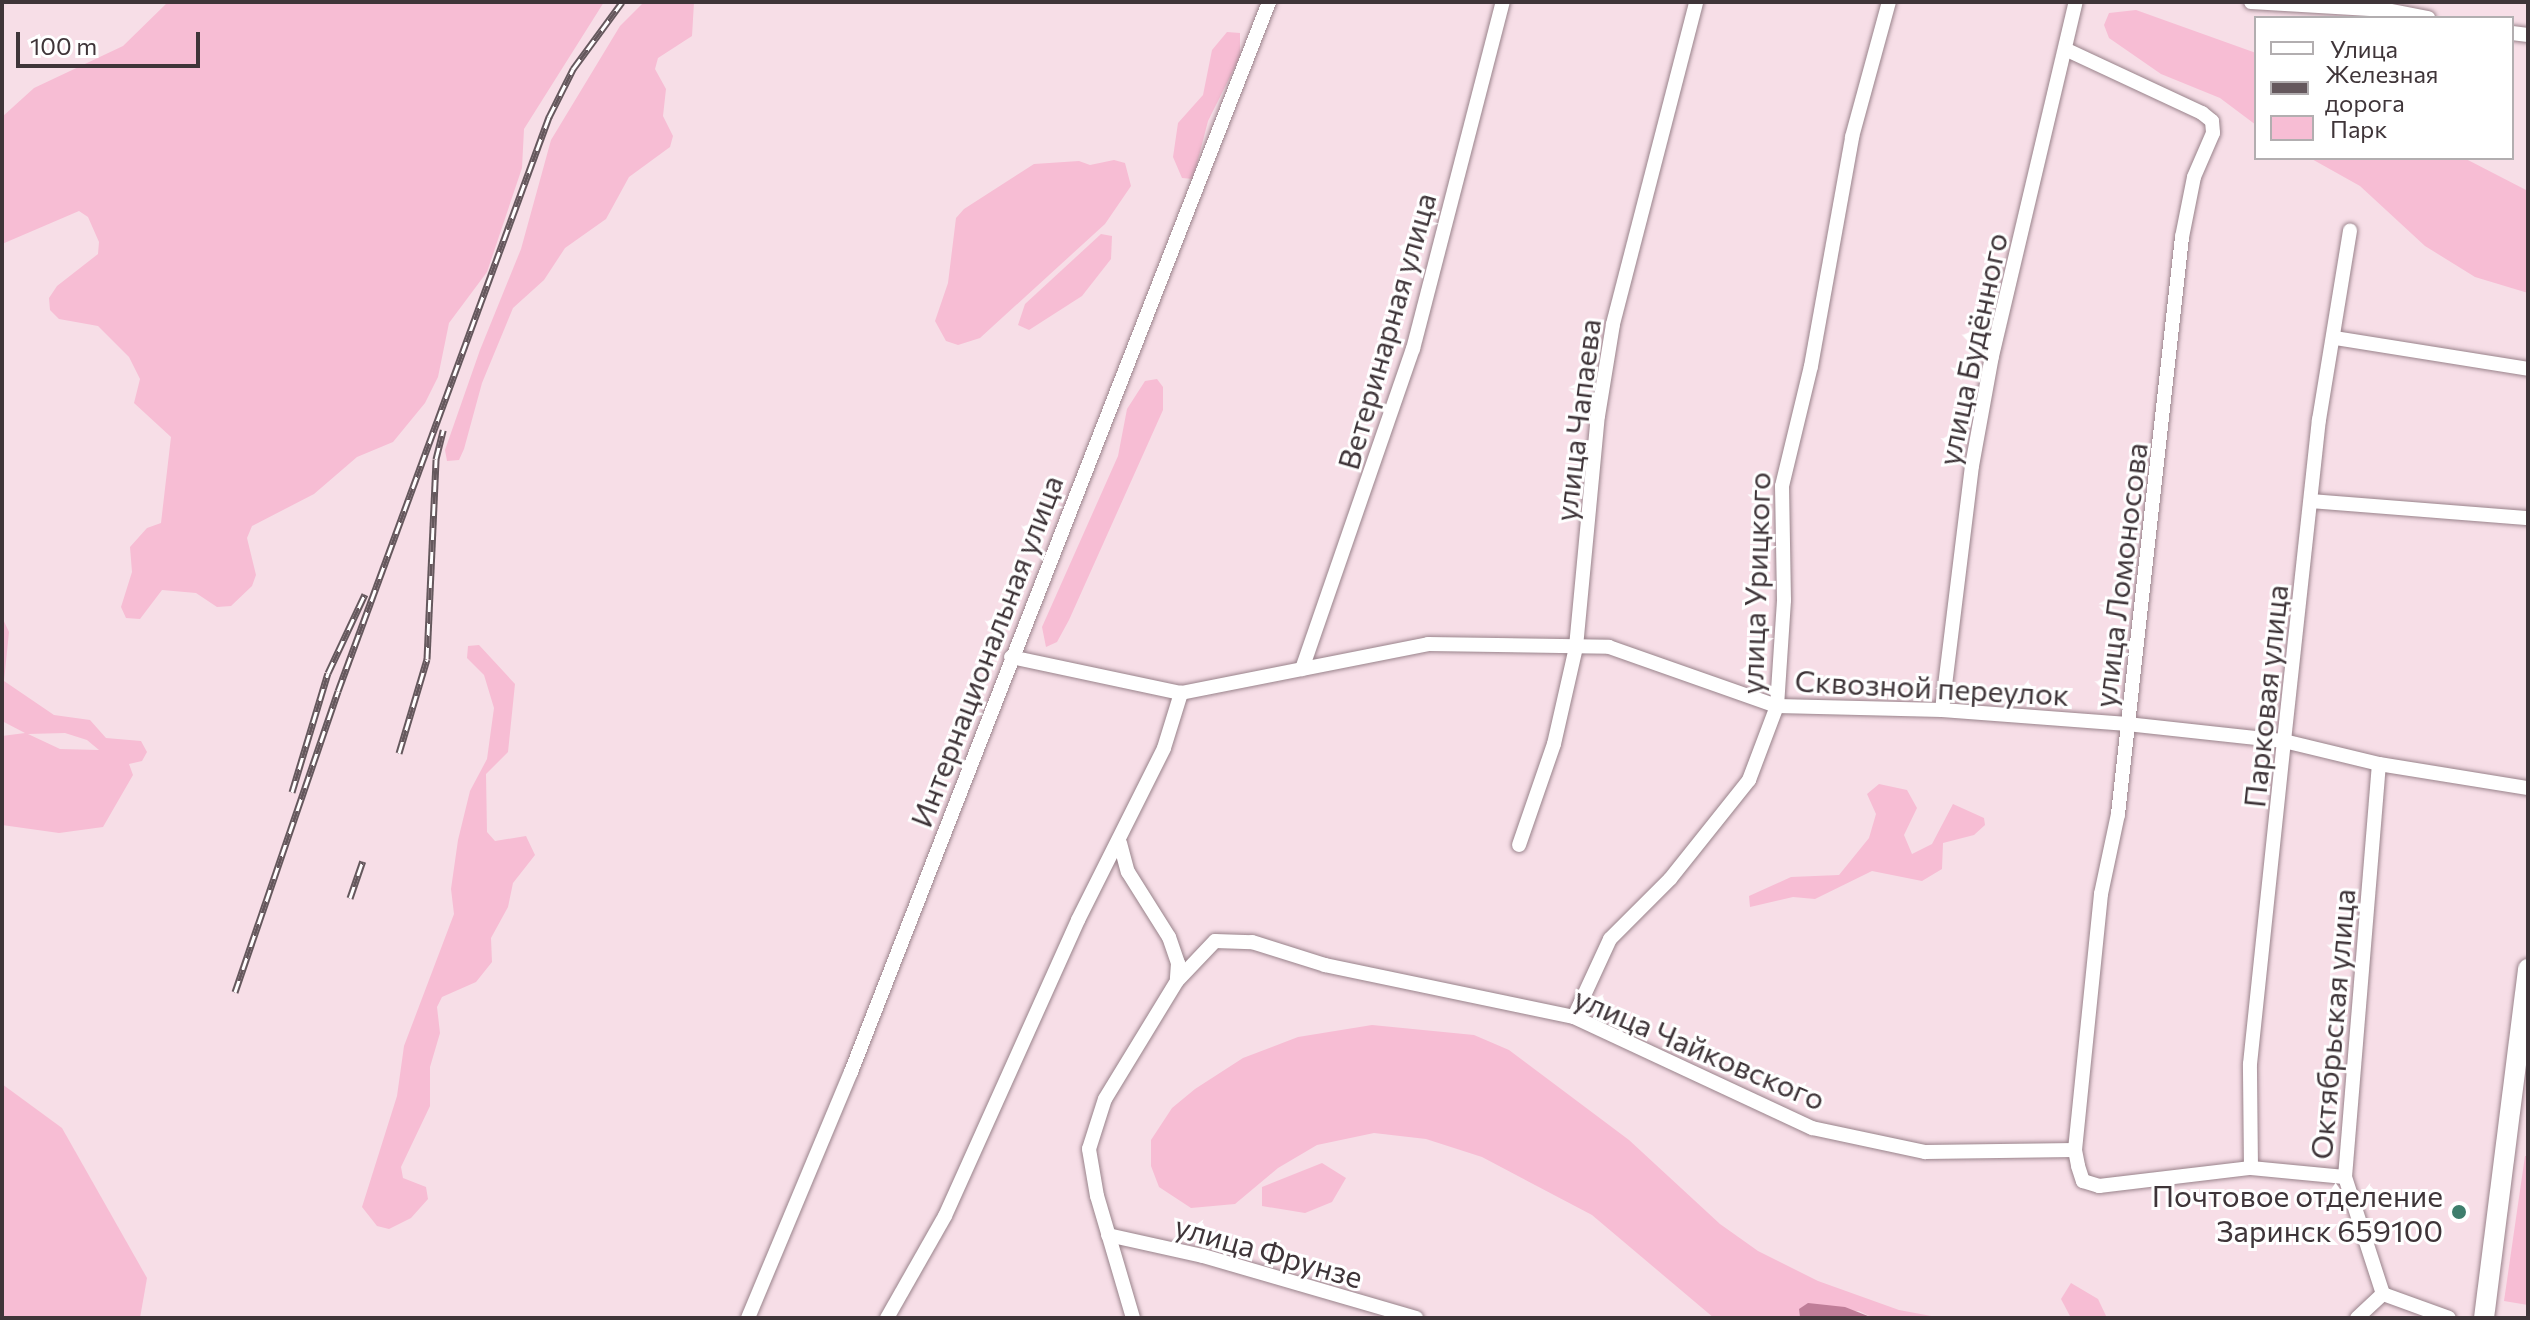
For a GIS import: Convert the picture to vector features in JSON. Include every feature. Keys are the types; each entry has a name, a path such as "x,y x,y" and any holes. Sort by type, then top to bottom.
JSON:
{"street":[{"name":"Интернациональная улица","path":"748,1318 851,1072 1269,2"},
{"name":"Ветеринарная улица","path":"1302,669 1413,349 1503,2"},
{"name":"улица Чапаева","path":"1519,845 1554,744 1576,647 1598,416 1613,324 1696,2"},
{"name":"улица Урицкого","path":"1574,1017 1610,939 1670,879 1749,780 1777,706 1784,600 1782,486 1811,366 1852,137 1889,2"},
{"name":"улица Будённого","path":"1942,710 1972,466 1992,356 2076,2"},
{"path":"2251,2 2387,10 2418,16"},
{"name":"улица Ломоносова","path":"2067,50 2160,91 2212,121 2182,237 2118,814 2101,894 2075,1150"},
{"name":"Парковая улица","path":"2251,1168 2250,1064 2284,741 2311,501 2350,231"},
{"path":"2335,338 2528,369"},
{"path":"2311,501 2528,518"},
{"name":"Сквозной переулок","path":"1011,657 1181,693 1428,644 1609,647 1777,706 1942,710 2127,724 2284,741 2379,764 2528,788"},
{"path":"887,1318 945,1216 1078,920 1120,843 1164,748 1181,693"},
{"name":"Октябрьская улица","path":"2379,764 2345,1177 2383,1294"},
{"path":"1120,843 1128,872 1169,937 1178,963 1177,981 1105,1099 1096,1124 1091,1171 1133,1318"},
{"name":"улица Чайковского","path":"1177,981 1215,941 1252,942 1325,965 1574,1017 1812,1128 1925,1152 2075,1150"},
{"path":"2484,1318 2528,969"},
{"path":"2075,1150 2083,1181 2099,1186 2251,1168 2345,1177"},
{"name":"улица Фрунзе","path":"1108,1235 1203,1256 1416,1318"},
{"path":"2357,1318 2383,1294 2449,1318"}],"green space":[{"path":"168,2 604,2 524,129 522,168 487,272 449,323 438,377 425,403 393,442 357,457 314,494 252,526 247,538 256,575 252,586 231,606 217,607 196,593 162,590 140,619 126,618 121,607 132,572 130,547 147,528 161,523 171,437 134,403 140,379 129,357 98,326 59,319 50,310 49,298 57,286 98,254 99,242 88,217 79,211 2,244 2,117 34,88 123,46"},
{"path":"644,2 694,2 692,36 658,58 655,69 666,89 663,116 673,136 670,147 629,177 606,219 565,248 544,280 513,308 482,383 464,449 459,460 447,461 445,450 480,350 521,249 551,140 620,26"},
{"path":"2136,10 2254,52 2254,124 2220,98 2161,74 2109,38 2104,25 2109,13"},
{"path":"1227,32 1240,33 1240,57 1208,121 1193,179 1182,178 1173,157 1178,123 1203,95 1212,50"},
{"path":"1114,160 1125,163 1131,186 1105,224 980,338 958,345 946,341 935,321 948,283 956,218 964,209 1034,164 1079,161 1090,165"},
{"path":"2314,160 2468,160 2528,191 2528,293 2475,277 2425,246 2360,186"},
{"path":"1101,234 1112,236 1111,259 1082,296 1029,330 1018,325 1025,304"},
{"path":"1157,379 1163,387 1163,410 1069,620 1057,642 1046,647 1042,627 1118,456 1127,409 1145,381"},
{"path":"2,617 9,632 4,681 54,715 90,720 106,738 141,741 147,752 142,761 129,764 133,775 103,827 59,833 2,825 2,736 25,733 2,721","holes":["65,733 87,740 99,750 60,749 28,734"]},
{"path":"479,645 515,684 508,752 486,774 487,832 495,841 526,836 535,855 513,883 508,907 491,938 492,962 476,982 442,997 437,1007 440,1033 430,1067 430,1106 401,1167 403,1178 426,1187 428,1199 411,1218 389,1229 377,1226 362,1207 397,1096 404,1046 454,914 451,889 458,840 470,791 487,759 494,708 484,675 467,658 468,646"},
{"path":"1879,784 1907,790 1917,808 1904,835 1912,854 1932,844 1953,804 1984,818 1985,825 1974,835 1943,843 1942,869 1922,881 1872,871 1815,899 1793,897 1750,907 1749,896 1791,877 1839,875 1869,838 1876,814 1867,794"},
{"path":"1372,1025 1474,1035 1509,1050 1629,1140 1720,1224 1758,1251 1818,1281 1899,1310 1942,1318 1873,1318 1859,1311 1799,1309 1800,1318 1714,1318 1592,1215 1482,1157 1426,1139 1374,1133 1317,1145 1278,1168 1235,1204 1191,1208 1159,1187 1151,1166 1151,1140 1172,1108 1195,1089 1243,1058 1298,1037"},
{"path":"2,1084 62,1128 147,1278 140,1318 3,1318"},
{"path":"2525,1156 2528,1156 2528,1305 2504,1301"},
{"path":"1322,1163 1346,1178 1332,1202 1305,1213 1262,1206 1262,1187"},
{"path":"2071,1283 2098,1299 2107,1318 2071,1318 2061,1299"}],"shaded area":[{"path":"1808,1303 1845,1307 1873,1318 1800,1318 1799,1309"}],"railway":[{"path":"235,992 338,691 549,117 573,69 622,2"},
{"path":"399,753 427,659 436,459 443,430"},
{"path":"292,792 328,673 365,594"},
{"path":"350,898 363,861"}],"place":[{"name":"Почтовое отделение Заринск 659100","path":"2459,1212"}]}
